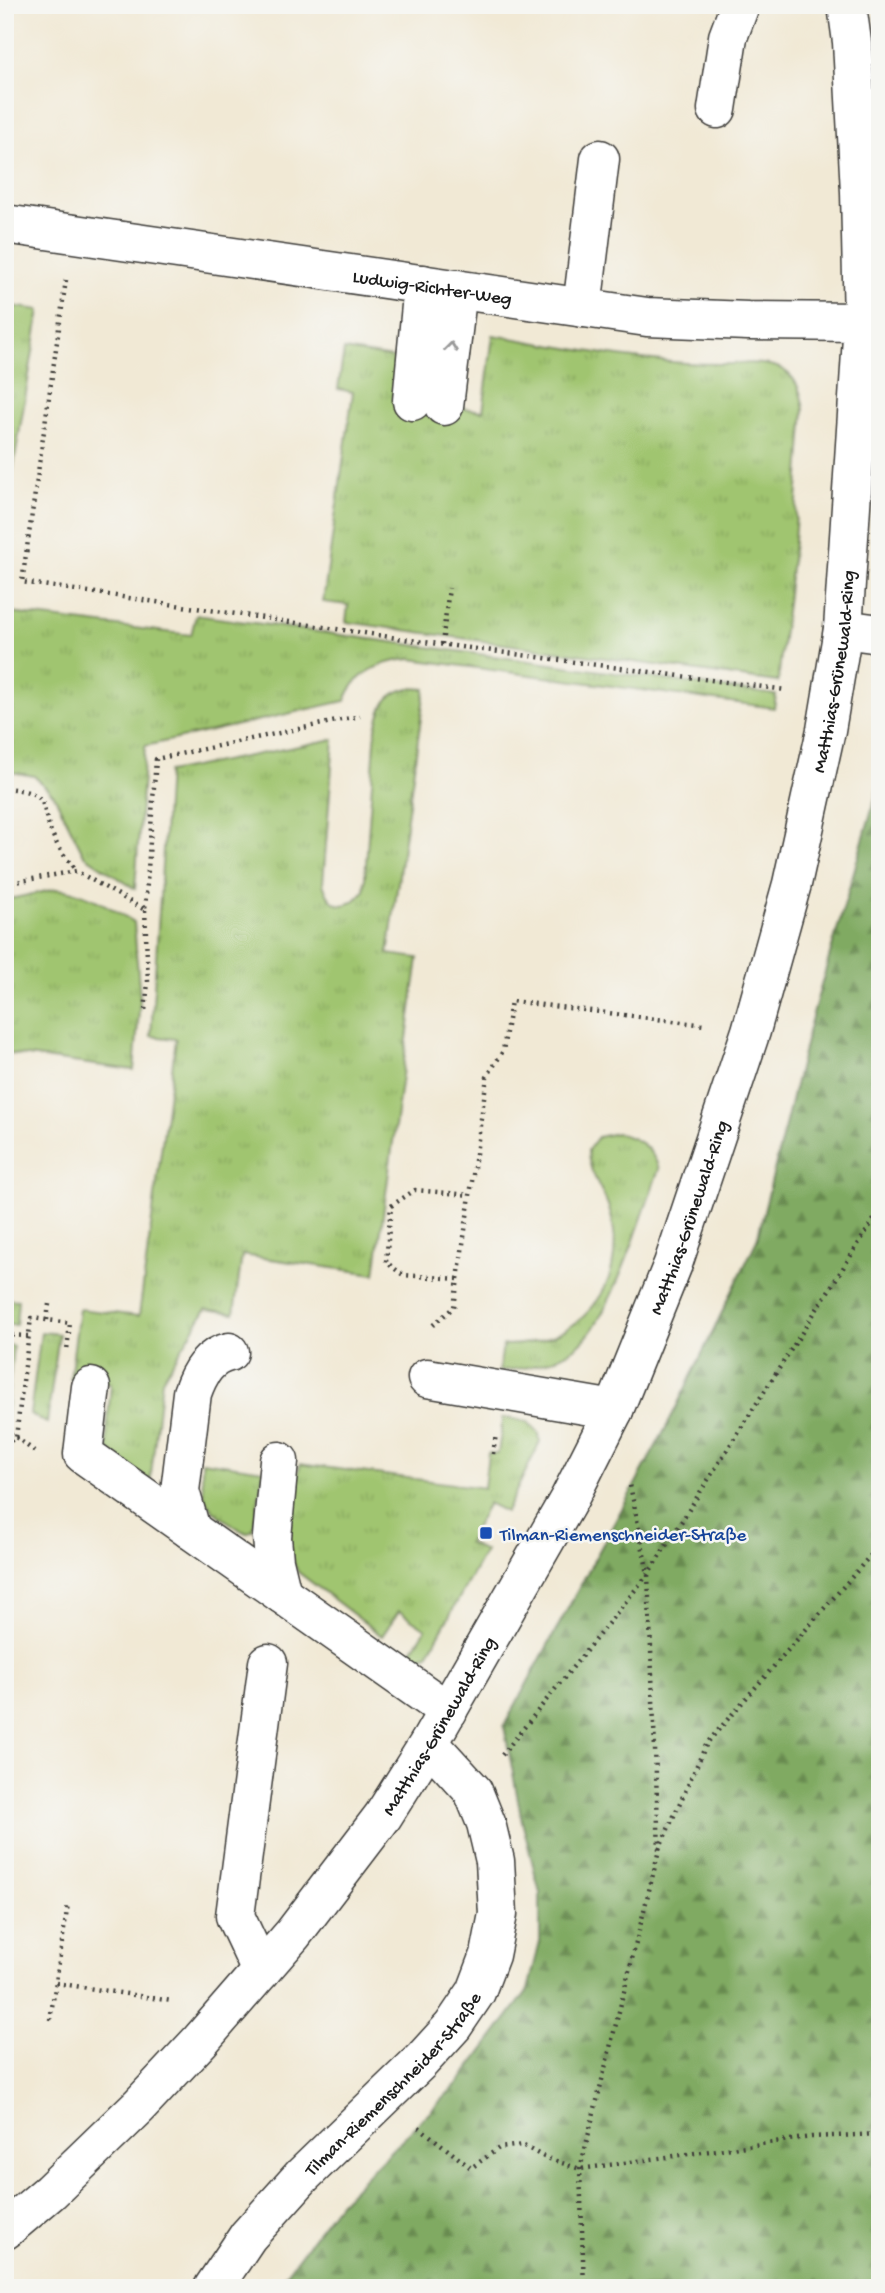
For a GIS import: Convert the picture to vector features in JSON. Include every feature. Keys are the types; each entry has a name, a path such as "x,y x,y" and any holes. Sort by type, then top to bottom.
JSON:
{"street":[{"path":"717,109 728,37 740,5"},
{"name":"Matthias-Grünewald-Ring","path":"5,2230 50,2192 139,2106 228,2009 293,1934 383,1816 438,1727 569,1499 614,1410 673,1264 751,1031 792,884 831,696 861,631 863,322 858,151 852,42 847,5"},
{"path":"582,308 600,159"},
{"name":"Ludwig-Richter-Weg","path":"5,224 647,317 863,322"},
{"path":"428,403 440,286"},
{"path":"191,1530 180,1491 192,1393 197,1379 209,1362 218,1354 229,1352"},
{"path":"427,1378 614,1410"},
{"name":"Tilman-Riemenschneider-Straße","path":"91,1387 83,1454 282,1594 438,1727 473,1791 486,1823 495,1861 498,1914 490,1955 475,1992 453,2026 302,2176 248,2236 213,2288"},
{"path":"279,1461 272,1537 274,1561 282,1594"},
{"path":"261,1971 235,1916 268,1663"}],"path":[{"path":"72,234 22,582 167,605 831,696"},
{"path":"442,643 449,588"},
{"path":"145,1011 148,982 145,910 156,759 360,716"},
{"path":"5,788 29,791 43,803 54,838 76,871 145,910"},
{"path":"5,884 76,871"},
{"path":"433,1325 454,1307 487,1077 503,1051 511,1001 751,1031"},
{"path":"458,1279 403,1275 386,1262 391,1206 415,1189 470,1195"},
{"path":"473,1791 648,1574 880,1210"},
{"path":"47,1320 49,1304"},
{"path":"5,1445 16,1437 31,1318 69,1323 67,1345"},
{"path":"5,1335 29,1336"},
{"path":"628,1478 648,1574 659,1850"},
{"path":"584,2288 580,2169 659,1850 707,1743 870,1556 880,1552"},
{"path":"50,2020 68,1904"},
{"path":"56,1983 228,2009"},
{"path":"382,2097 471,2168 499,2148 522,2145 544,2157 580,2169 811,2137 880,2133"}],"green space":[{"path":"5,305 40,310 5,517"},
{"path":"493,335 662,361 764,364 789,374 799,390 804,410 794,541 778,682 346,622 348,605 323,602 353,392 338,389 344,350 400,359 396,399 483,411"},
{"path":"5,609 11,613 191,635 196,615 776,695 774,708 411,659 390,662 363,675 345,701 145,746 135,889 84,855 54,795 34,776 5,771"},
{"path":"409,688 425,689 388,954 418,958 375,1274 242,1255 234,1313 206,1309 162,1380 150,1483 108,1449 111,1384 70,1379 79,1309 139,1316 176,1039 151,1036 168,772 334,739 323,883 330,898 340,905 345,905 364,891 378,720 390,697"},
{"path":"880,775 880,2288 275,2288 340,2202 461,2080 528,1990 540,1942 540,1893 522,1821 504,1726 668,1424 757,1240 810,1024"},
{"path":"56,889 87,896 134,922 140,1000 134,1070 5,1053 5,900"},
{"path":"616,1133 631,1138 648,1149 659,1169 626,1262 604,1311 580,1344 562,1356 542,1364 499,1371 503,1345 530,1343 554,1336 574,1324 592,1308 604,1289 612,1267 615,1242 609,1206 590,1167 588,1150 598,1137"},
{"path":"5,1299 18,1300 16,1325 5,1325"},
{"path":"41,1332 59,1334 47,1423 30,1414"},
{"path":"5,1344 13,1346 6,1419 5,1419"},
{"path":"503,1417 528,1422 539,1434 540,1442 506,1512 488,1503 468,1543 485,1551 429,1653 414,1658 409,1655 426,1629 399,1611 382,1636 298,1572 290,1547 289,1533 300,1464 484,1488 488,1453 498,1454"},
{"path":"202,1461 264,1470 253,1530 246,1533 242,1531 208,1504 203,1488"}],"place":[{"name":"Tilman-Riemenschneider-Straße","path":"486,1533"}]}
